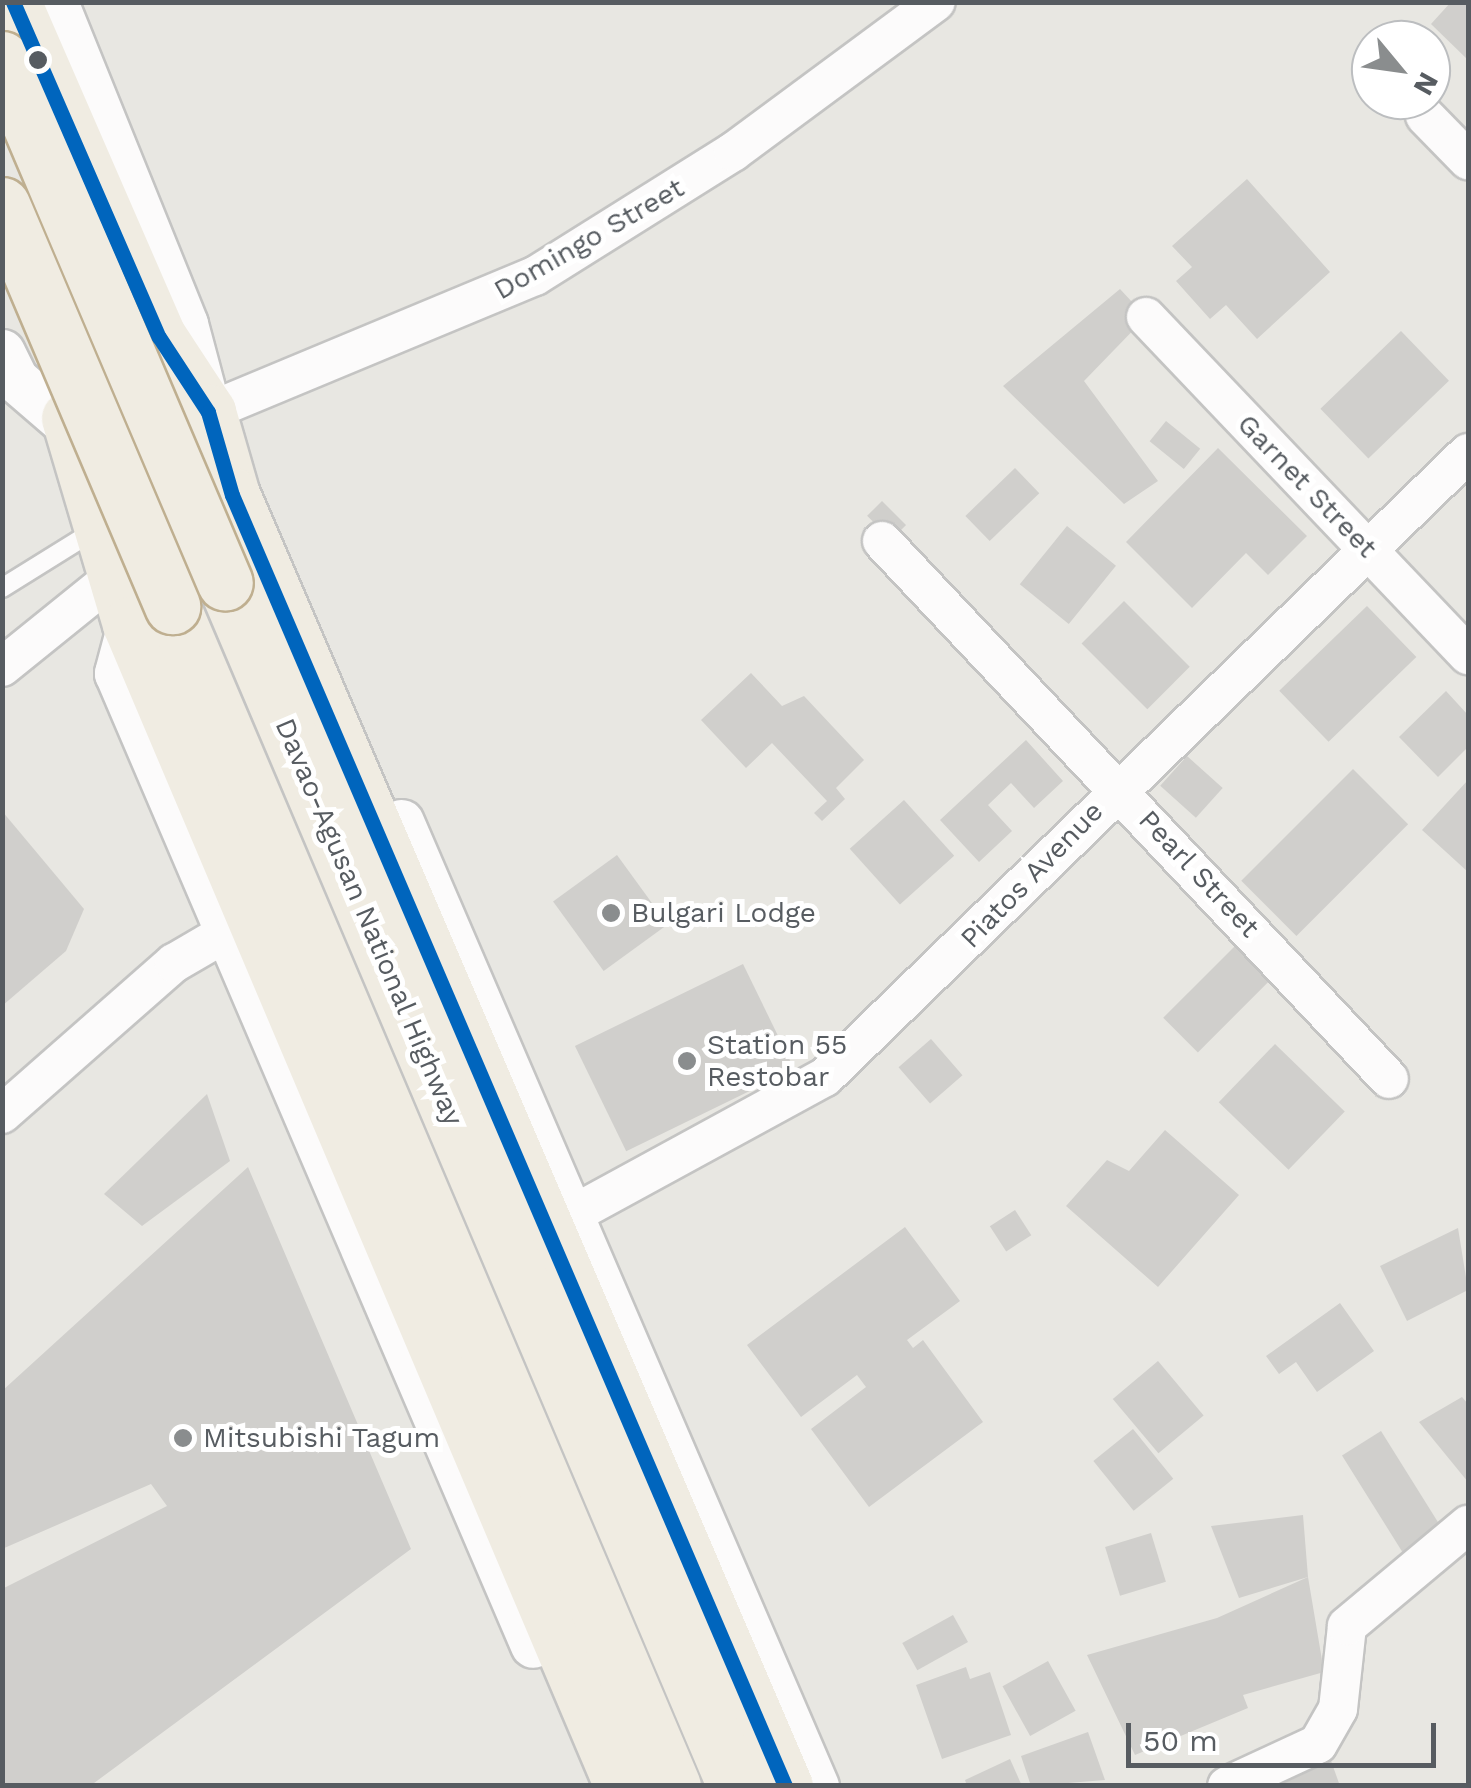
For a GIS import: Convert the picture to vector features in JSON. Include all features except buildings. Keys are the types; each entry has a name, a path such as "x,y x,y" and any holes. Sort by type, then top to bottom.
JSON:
{"highway":[{"name":"Davao-Agusan National Highway","path":"13,2 158,337 208,412 232,495 560,1222 785,1786"},
{"name":"Davao-Agusan National Highway","path":"2,58 735,1786"},
{"name":"Davao-Agusan National Highway","path":"2,206 125,569 673,1786"},
{"name":"Davao-Agusan National Highway","path":"2,262 74,429 398,1292 622,1786"},
{"path":"74,429 122,434 208,412"},
{"path":"125,569 132,460 208,412"}],"street":[{"path":"56,2 185,324 208,412"},
{"name":"Domingo Street","path":"208,412 535,276 733,152 936,2"},
{"path":"1429,120 1468,160"},
{"name":"Garnet Street","path":"1146,317 1468,654"},
{"path":"2,352 15,379 74,429"},
{"name":"Piatos Avenue","path":"560,1222 825,1077 1117,786 1468,453"},
{"name":"Pearl Street","path":"882,540 1389,1078"},
{"path":"2,667 125,569"},
{"path":"125,569 117,673 229,930 398,1292 592,1786"},
{"path":"2,1114 174,964 229,930"},
{"path":"560,1222 816,1786"},
{"path":"1226,1786 1318,1744 1338,1709 1347,1626 1468,1525"}],"lane":[{"path":"2,588 125,569"}],"transit line":[{"path":"13,2 159,337 208,412 232,495 785,1786"}],"place":[{"name":"Bulgari Lodge","path":"611,913"},
{"name":"Station 55 Restobar","path":"687,1061"},
{"name":"Mitsubishi Tagum","path":"183,1438"}]}
